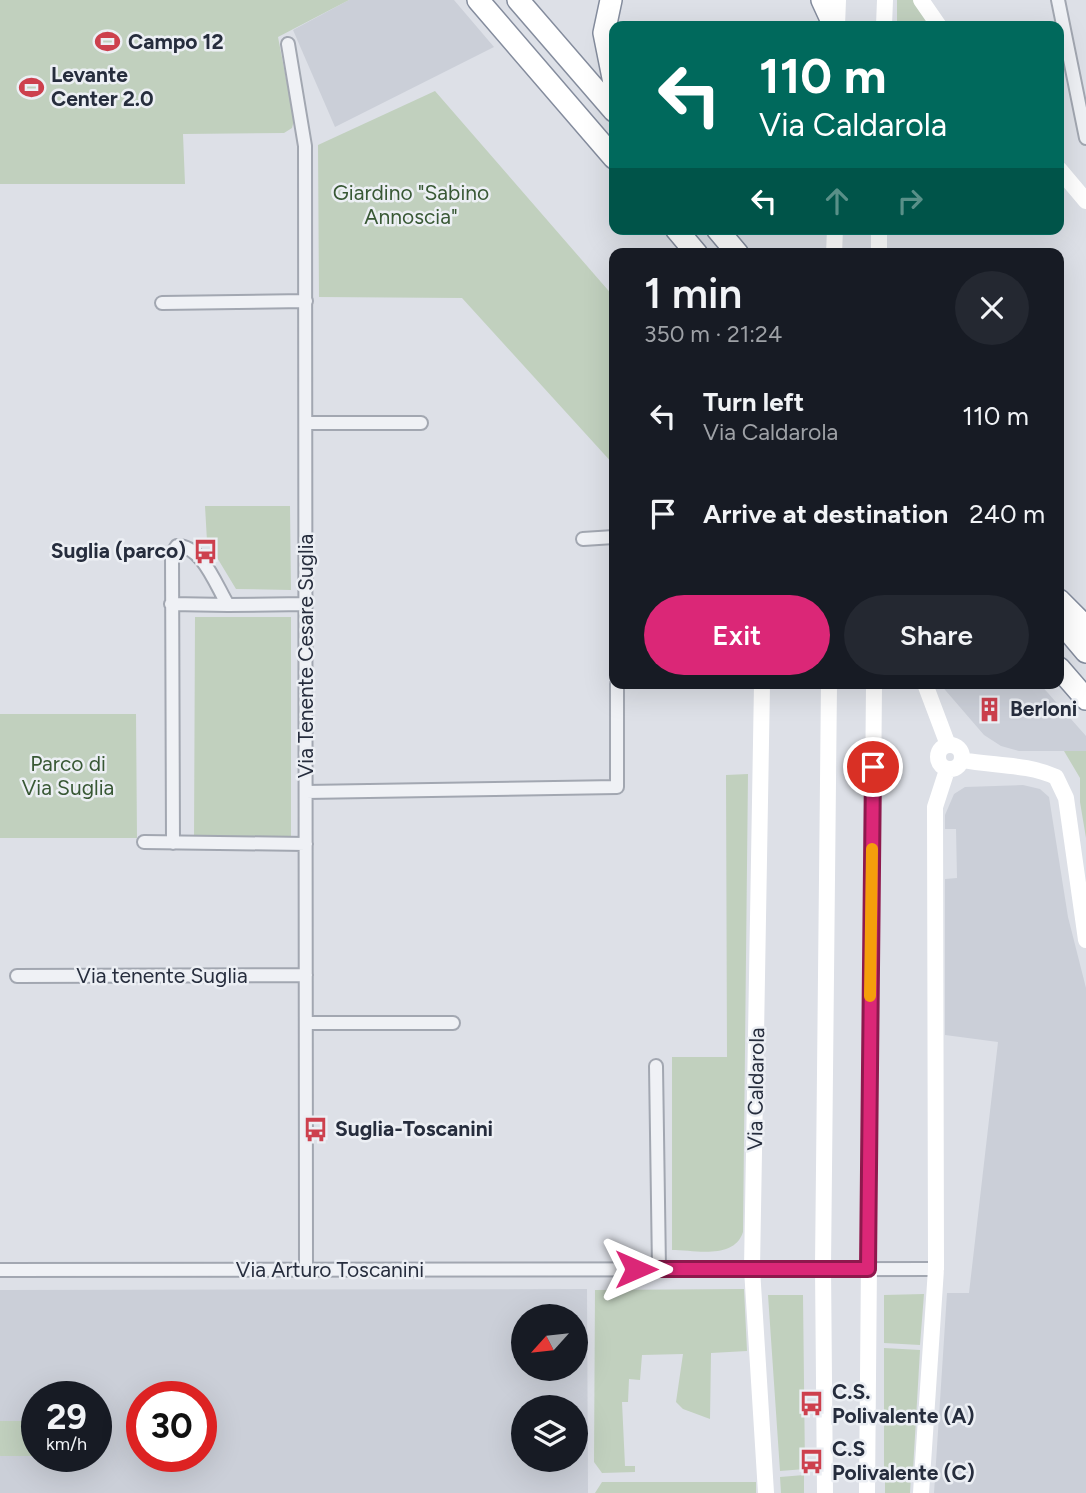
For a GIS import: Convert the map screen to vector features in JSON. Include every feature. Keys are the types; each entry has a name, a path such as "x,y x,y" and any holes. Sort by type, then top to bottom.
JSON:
{"highway":[{"path":"478,0 609,152"},
{"path":"518,0 609,105"},
{"path":"609,58 604,33 611,0"},
{"path":"822,0 832,21"},
{"path":"1064,605 1086,627"},
{"path":"1064,626 1086,652"},
{"path":"1064,673 1086,699"}],"street":[{"path":"836,21 838,0"},
{"path":"884,21 885,0"},
{"path":"921,0 936,21"},
{"path":"1058,0 1062,21"},
{"path":"1064,30 1086,138"},
{"name":"Via Tenente Cesare Suglia","path":"288,44 305,146 306,1270"},
{"path":"1064,176 1086,201"},
{"path":"162,303 306,301"},
{"path":"306,423 421,424"},
{"path":"583,538 609,537"},
{"path":"173,843 171,604 172,554 177,547 186,546 200,558 228,605"},
{"path":"171,604 306,604"},
{"path":"306,792 617,787 617,689"},
{"name":"Via Caldarola","path":"762,689 752,1269 766,1493"},
{"path":"825,1493 823,1214 829,689"},
{"path":"867,1493 867,1210 874,689"},
{"path":"927,689 948,745 959,749 962,760"},
{"path":"948,745 940,750 937,758 940,766 955,769 962,760"},
{"path":"962,760 1000,767 1037,768 1056,777 1066,798 1086,940"},
{"path":"921,1493 936,1269 934,807 947,769"},
{"path":"144,842 306,844"},
{"name":"Via tenente Suglia","path":"17,976 306,975"},
{"path":"306,1023 453,1023"},
{"path":"656,1066 659,1269"},
{"name":"Via Arturo Toscanini","path":"0,1270 823,1267 936,1269"}],"shaded area":[{"path":"349,0 454,0 494,47 335,127 293,30"},
{"path":"944,689 1044,689 1086,736 1086,751 1019,751 1001,746 984,735"},
{"path":"1023,785 1040,789 1049,797 1068,917 1086,988 1086,1493 934,1493 947,1293 969,1293 998,1042 945,1035 945,879 957,878 956,829 945,829 945,815 954,794 965,787"},
{"path":"587,1289 587,1304 511,1304 511,1381 587,1381 588,1395 511,1395 511,1472 588,1472 588,1493 0,1493 0,1290"}],"green space":[{"path":"0,0 349,0 278,37 294,120 292,128 284,133 183,134 185,184 0,184"},
{"path":"897,0 914,0 928,21 897,21"},
{"name":"Giardino \"Sabino Annoscia\"","path":"435,91 609,291 609,460 462,298 319,297 318,145"},
{"path":"205,506 290,506 291,590 236,589 207,541"},
{"path":"195,617 291,617 289,841 194,841"},
{"name":"Parco di Via Suglia","path":"0,714 136,714 137,838 0,838"},
{"path":"1064,751 1086,751 1086,838 1080,802 1080,778"},
{"path":"748,774 743,1232 738,1241 723,1250 672,1250 672,1057 727,1057 726,775"},
{"path":"744,1289 747,1351 711,1353 710,1419 683,1409 676,1402 683,1354 642,1355 640,1380 629,1379 628,1402 622,1402 625,1466 635,1466 635,1472 602,1473 594,1462 595,1290"},
{"path":"924,1294 920,1345 884,1343 884,1295"},
{"path":"768,1295 803,1295 805,1469 780,1471"},
{"path":"884,1348 920,1350 913,1470 884,1470"},
{"path":"0,1421 21,1421 21,1456 0,1456"},
{"path":"804,1475 804,1493 781,1493 780,1477"},
{"path":"885,1476 911,1476 910,1493 885,1493"},
{"path":"602,1482 756,1482 756,1493 595,1493"}],"slow traffic":[{"path":"870,996 872,849"}],"place":[{"name":"Campo 12","path":"108,42"},
{"name":"Levante Center 2.0","path":"31,87"},
{"name":"Suglia (parco)","path":"206,551"},
{"name":"Berloni","path":"990,709"},
{"name":"Suglia-Toscanini","path":"315,1129"},
{"name":"C.S. Polivalente (A)","path":"812,1404"},
{"name":"C.S Polivalente (C)","path":"812,1461"}],"route":[{"path":"636,1269 868,1269 873,767"}]}
